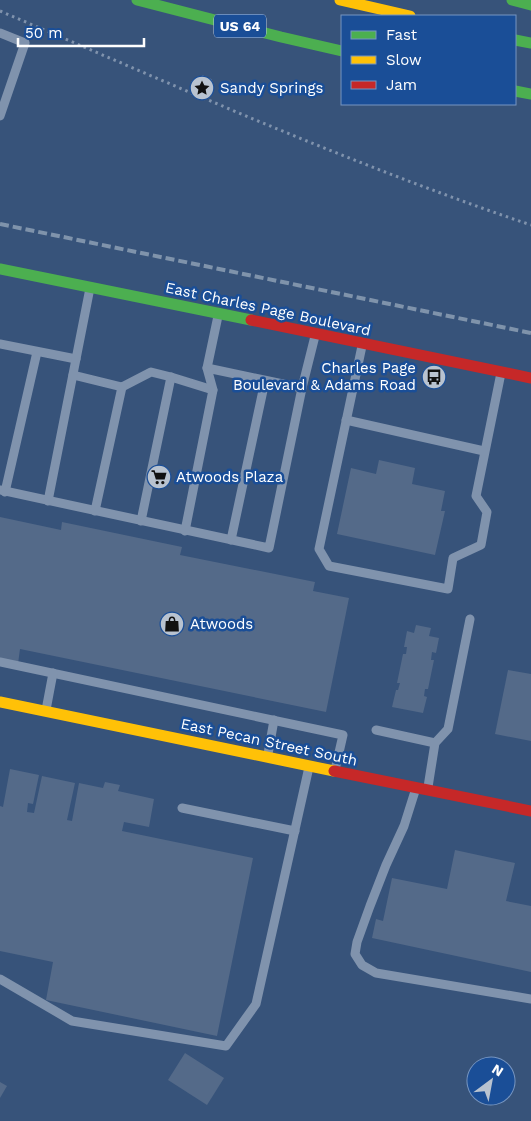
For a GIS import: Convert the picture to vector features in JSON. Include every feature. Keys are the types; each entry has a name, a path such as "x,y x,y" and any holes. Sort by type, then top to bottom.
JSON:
{"main road":[{"name":"US 64","path":"137,0 341,51"},
{"path":"340,0 406,15"},
{"path":"512,0 531,5"},
{"path":"516,40 531,43"},
{"path":"516,91 531,94"},
{"name":"East Charles Page Boulevard","path":"0,269 531,378"},
{"name":"East Pecan Street South","path":"0,702 531,811"}],"lane":[{"path":"0,33 25,43 0,116"},
{"path":"48,501 90,288"},
{"path":"185,530 213,390 207,368 219,314"},
{"path":"37,352 3,491 269,548 302,388 316,334"},
{"path":"363,343 319,549 329,566 448,588 453,558 481,545 487,512 476,496 501,372"},
{"path":"0,344 76,359"},
{"path":"207,368 302,388"},
{"path":"73,375 122,387 151,372 213,390"},
{"path":"141,521 171,377"},
{"path":"231,540 265,381"},
{"path":"95,511 122,387"},
{"path":"346,420 484,451"},
{"path":"470,619 448,729 435,743 422,789 386,865 357,942 355,954 362,965 376,973 531,999"},
{"path":"0,662 343,735 335,771"},
{"path":"46,711 53,673"},
{"path":"267,757 274,720"},
{"path":"376,730 435,743"},
{"path":"0,979 72,1021 226,1046 256,1004 310,766"},
{"path":"182,808 295,831"}],"path":[{"path":"0,11 374,169 531,225"},
{"path":"196,94 203,77 214,82"}],"building":[{"path":"379,460 415,468 412,484 445,491 441,511 445,511 435,555 337,534 351,468 376,474"},
{"name":"Atwoods","path":"0,517 61,530 62,522 182,547 180,555 315,582 313,591 349,598 326,712 20,649 18,664 0,660"},
{"path":"416,625 431,628 429,636 439,638 436,653 432,652 431,660 434,660 428,689 425,689 424,696 427,697 423,713 392,707 396,690 398,690 400,683 397,683 403,654 406,654 407,647 404,647 407,631 414,633"},
{"path":"508,670 531,674 531,741 495,734"},
{"path":"10,769 39,775 33,804 28,803 27,812 34,813 42,776 75,783 67,820 72,821 79,783 103,788 105,782 120,785 118,791 154,799 149,827 124,822 122,831 253,858 217,1036 46,1000 53,962 0,951 0,806 3,807"},
{"path":"455,850 515,863 506,901 531,906 531,972 372,938 376,919 383,921 392,878 447,889"},
{"path":"185,1053 224,1078 207,1105 168,1080"},
{"path":"0,1082 7,1086 0,1098"}],"railway":[{"path":"0,224 531,333"}],"traffic: fast":[{"path":"137,0 341,51"},
{"path":"512,0 531,5"},
{"path":"516,40 531,43"},
{"path":"516,91 531,94"},
{"path":"0,269 251,320"}],"traffic: slow":[{"path":"340,0 406,15"},
{"path":"0,702 334,771"}],"traffic: jam":[{"path":"251,320 531,378"},
{"path":"334,771 531,811"}],"place":[{"name":"Sandy Springs","path":"202,88"},
{"name":"Charles Page Boulevard & Adams Road","path":"434,377"},
{"name":"Atwoods Plaza","path":"159,477"},
{"name":"Atwoods","path":"172,624"}]}
